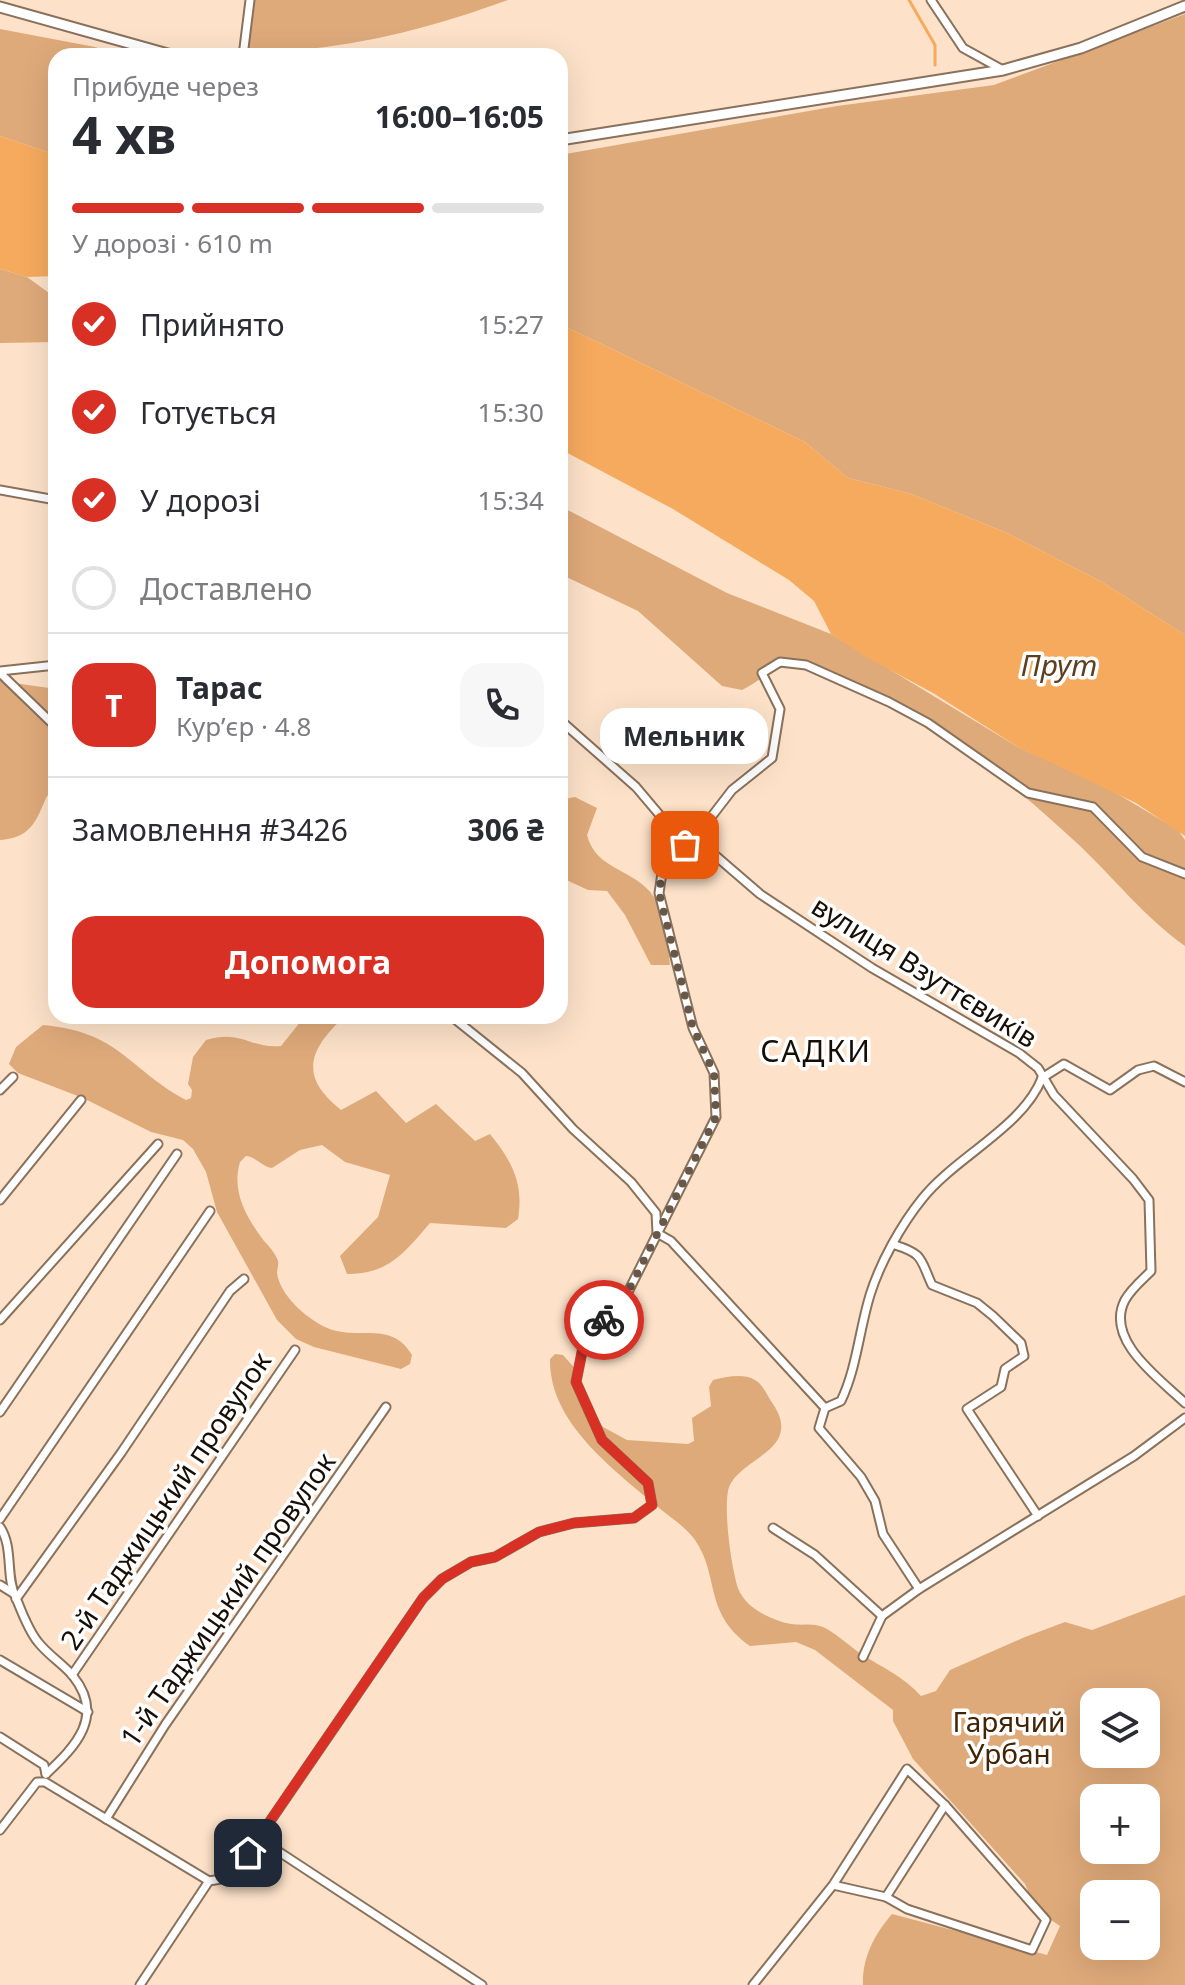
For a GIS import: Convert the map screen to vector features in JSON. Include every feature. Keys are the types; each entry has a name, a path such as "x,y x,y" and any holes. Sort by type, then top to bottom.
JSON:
{"street":[{"path":"244,48 250,0"},
{"path":"931,0 963,48 1003,70"},
{"path":"568,139 1003,70 1081,48 1185,6"},
{"path":"0,7 43,22 144,48"},
{"path":"0,490 48,499"},
{"path":"0,1830 37,1782 53,1786 209,1881 221,1879 238,1868 423,1598 442,1579 471,1562 495,1557 539,1532 574,1523 621,1521 645,1512 652,1505 652,1494 639,1472 602,1440 576,1382 577,1363 583,1347 627,1294 716,1117 714,1073 693,1028 659,893 662,873 685,845 695,838 732,790 772,758 780,709 762,673 780,662 790,662 844,681 928,723 1028,793 1093,807 1142,857 1185,874"},
{"path":"0,672 48,666"},
{"path":"0,672 48,719"},
{"path":"568,727 636,787 685,845"},
{"name":"вулиця Взуттєвиків","path":"695,838 714,850 760,894 884,975 1019,1053 1038,1068 1042,1078 1032,1099 948,1171 922,1199 870,1296 857,1361 841,1401 825,1408"},
{"path":"461,1024 522,1073 573,1129 631,1182 656,1213 657,1233"},
{"path":"1185,1082 1154,1066 1138,1070 1118,1088 1110,1090 1064,1064 1042,1078 1149,1200 1151,1271 1124,1301 1120,1319 1125,1338 1137,1355 1185,1403"},
{"path":"0,1090 13,1077"},
{"path":"0,1200 81,1100"},
{"path":"0,1320 158,1144"},
{"path":"0,1412 177,1154"},
{"path":"0,1519 210,1211"},
{"path":"657,1233 671,1241 825,1408 819,1428 861,1477 875,1501 883,1534 919,1589"},
{"path":"895,1245 915,1251 922,1259 932,1285 977,1303 1021,1343 1024,1356 1005,1369 1001,1387 967,1409 1038,1516"},
{"path":"14,1596 113,1465 230,1291 244,1279"},
{"name":"2-й Таджицький провулок","path":"72,1675 295,1350"},
{"name":"1-й Таджицький провулок","path":"106,1819 165,1725 386,1407"},
{"path":"863,1657 882,1616 919,1589 1134,1456 1185,1418"},
{"path":"0,1527 8,1546 14,1596 35,1639 72,1675 82,1690 88,1712 86,1728 74,1748 46,1774"},
{"path":"773,1528 815,1555 882,1616"},
{"path":"0,1585 14,1596"},
{"path":"0,1660 88,1712"},
{"path":"0,1737 44,1765 53,1786"},
{"path":"753,1985 833,1885 907,1769 945,1805 1046,1920 1032,1950 907,1909 886,1897 833,1885"},
{"path":"886,1897 945,1805"},
{"path":"258,1838 482,1985"},
{"path":"140,1985 209,1881"}],"green space":[{"path":"245,0 508,0 456,18 351,43 312,48 240,48"},
{"path":"1185,14 1185,635 1102,582 1007,533 911,494 848,478 805,442 568,328 568,154 837,106 994,85"},
{"path":"0,29 98,48 48,48 48,152 0,136"},
{"path":"0,269 27,277 48,292 48,342 0,343"},
{"path":"568,510 727,593 831,634 1018,747 1101,784 1178,830 1185,840 1185,946 1156,923 1079,845 1027,798 942,735 880,701 797,668 777,669 742,690 722,686 638,611 568,578"},
{"path":"0,681 48,688 48,795 35,821 25,832 0,840"},
{"path":"575,797 597,808 587,835 592,847 607,863 637,881 654,897 663,921 670,965 651,965 625,915 607,891 588,890 568,881 568,798"},
{"path":"299,1024 336,1024 323,1040 313,1063 319,1086 341,1110 376,1091 406,1123 436,1104 475,1141 490,1134 510,1164 518,1184 518,1219 506,1228 430,1223 385,1266 347,1274 340,1256 378,1217 390,1175 345,1162 322,1145 300,1150 272,1168 246,1156 240,1162 238,1184 242,1204 277,1258 279,1281 288,1297 302,1312 325,1327 349,1333 383,1334 404,1344 412,1355 410,1364 401,1369 314,1347 296,1339 277,1320 217,1212 206,1172 193,1149 183,1140 151,1132 83,1098 18,1073 9,1064 16,1047 43,1025 69,1029 107,1043 186,1100 191,1098 192,1090 188,1084 193,1057 206,1040 229,1037 261,1045 281,1046"},
{"name":"Гарячий Урбан","path":"555,1354 563,1355 579,1373 587,1404 603,1427 627,1440 688,1444 694,1441 692,1418 711,1406 709,1387 713,1380 740,1376 758,1382 781,1420 780,1433 775,1444 733,1480 728,1491 729,1540 741,1595 746,1602 775,1620 827,1629 900,1678 921,1696 936,1691 950,1670 1025,1637 1065,1622 1092,1630 1185,1595 1185,1985 863,1985 870,1947 892,1914 1047,1955 1060,1926 1035,1909 1025,1884 913,1759 893,1721 893,1710 815,1650 796,1642 750,1646 735,1633 725,1621 708,1567 695,1540 619,1475 586,1441 571,1423 552,1382 550,1359"}],"water":[{"path":"0,136 48,152 48,276 27,277 0,269"},
{"name":"Прут","path":"568,328 805,442 848,478 911,494 1007,533 1102,582 1185,635 1185,836 1136,803 1018,747 933,693 866,657 831,634 814,601 789,580 673,509 568,453"}],"waterway":[{"path":"909,0 935,45 935,65"}],"way so far":[{"path":"604,1320 627,1294 716,1117 714,1073 693,1028 672,934 659,893 662,873 685,845"}],"place":[{"name":"Мельник","path":"685,845"}],"district":[{"name":"САДКИ","path":"816,1050"}],"route":[{"path":"248,1853 423,1598 442,1579 471,1562 495,1557 539,1532 574,1523 634,1518 652,1505 648,1483 602,1440 576,1382 577,1363 583,1347 604,1320"}]}
